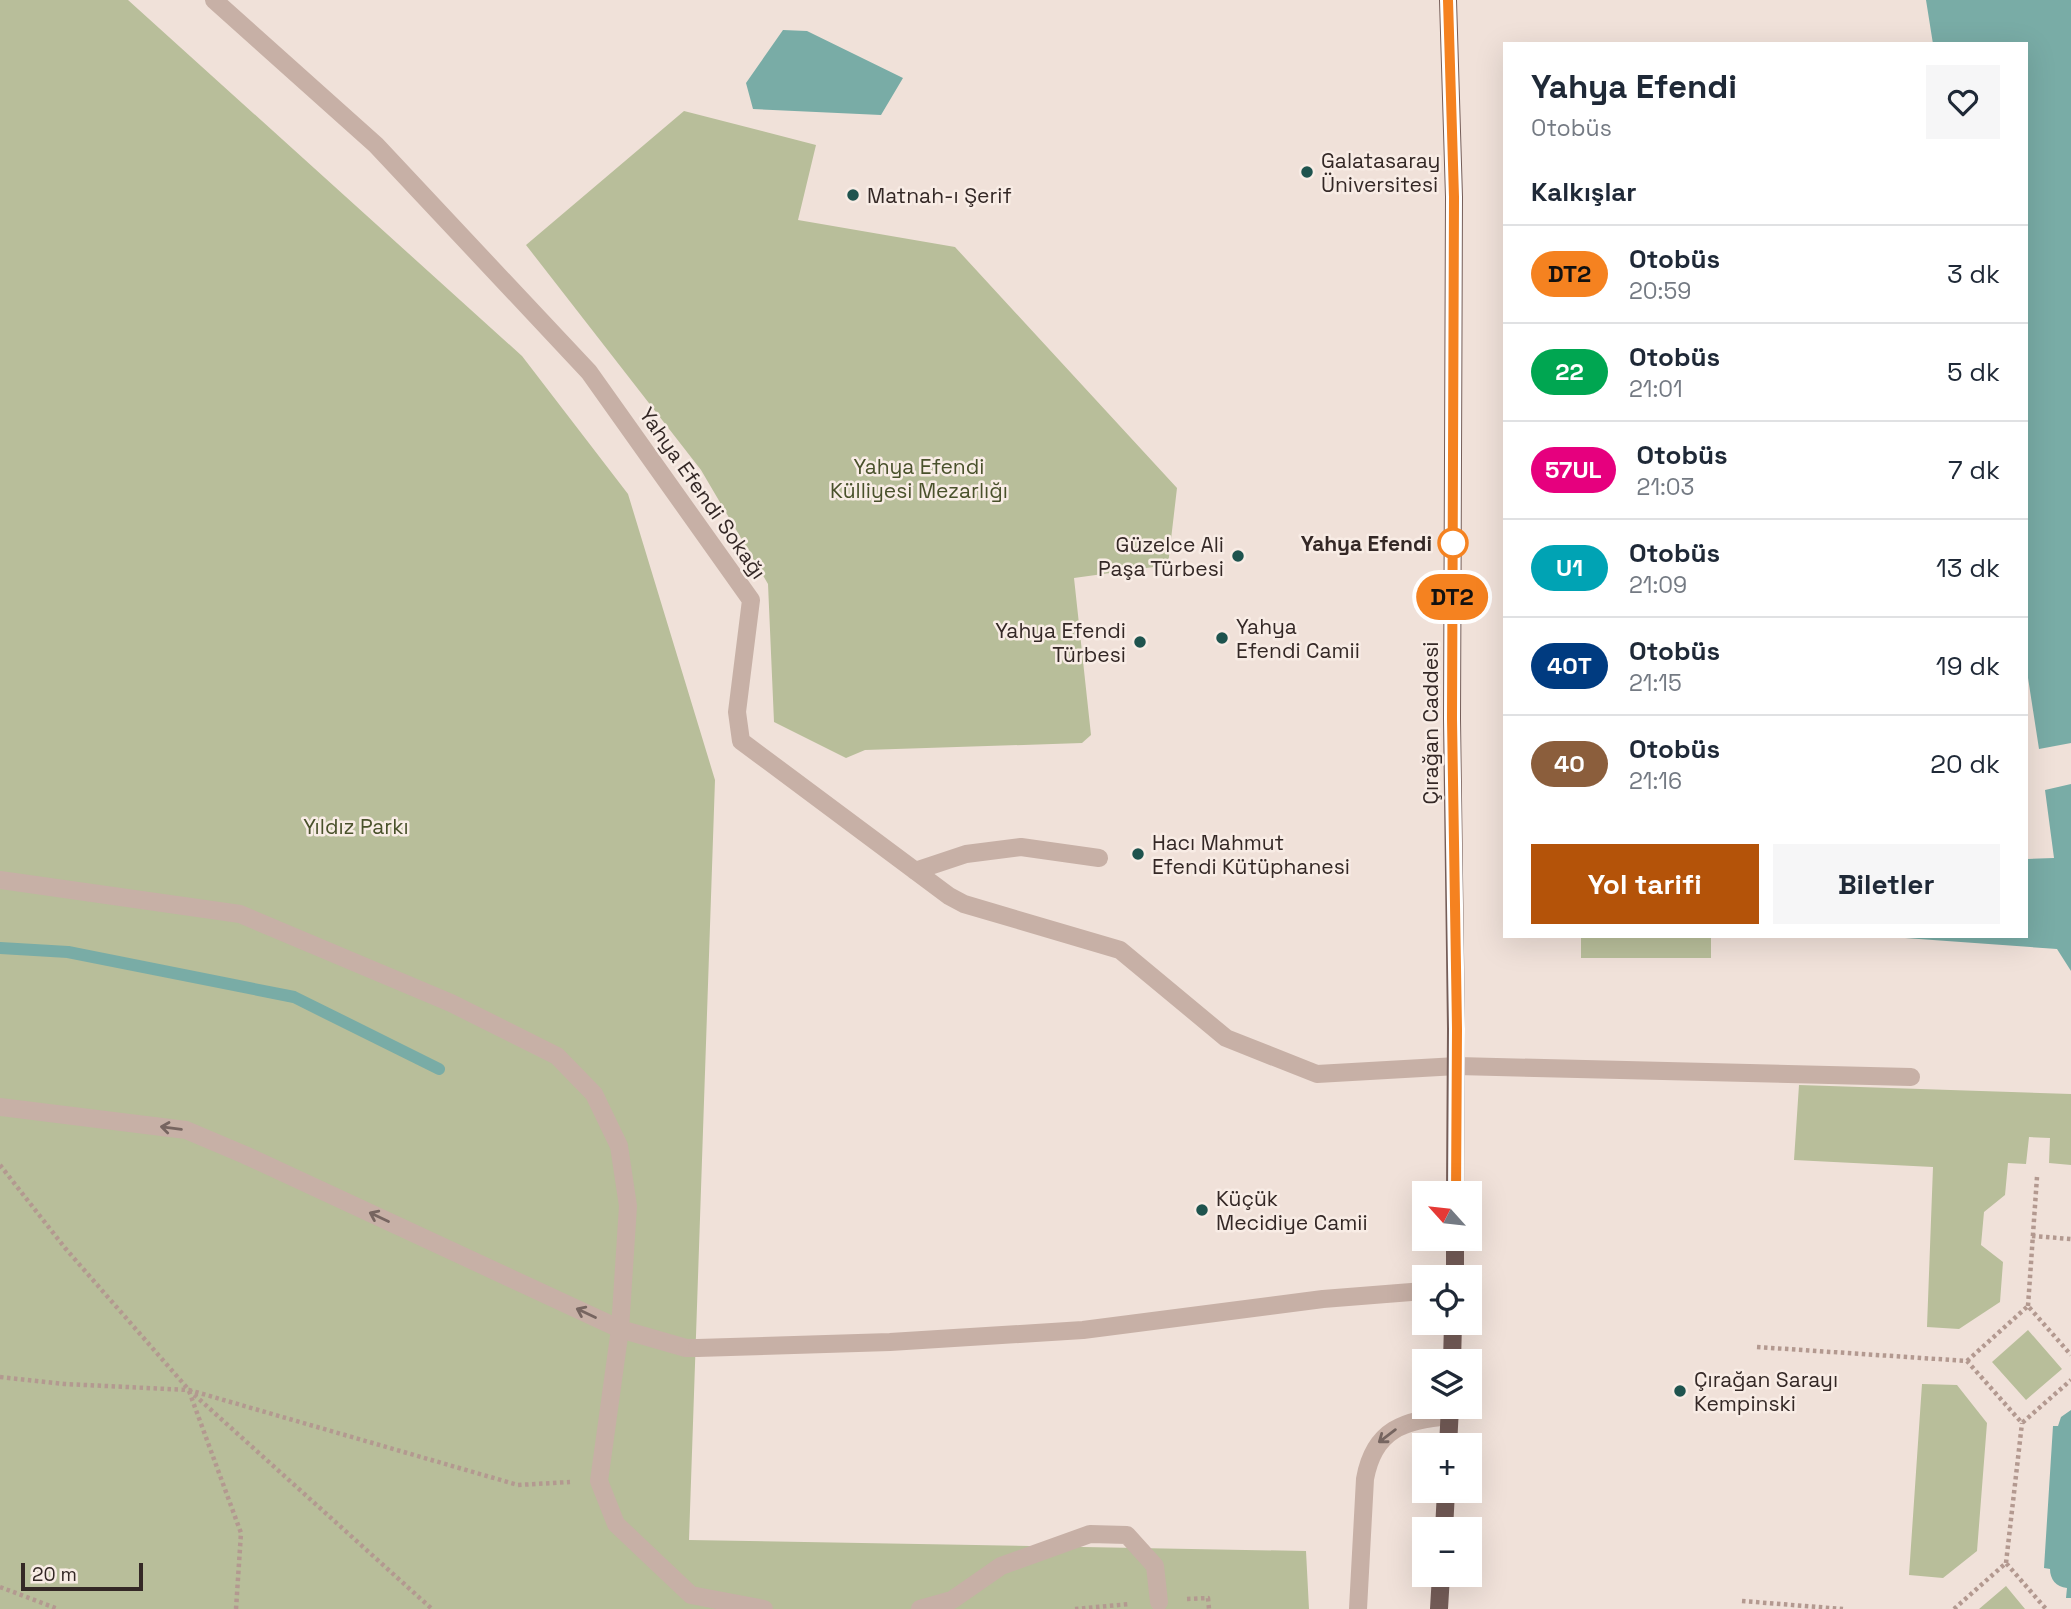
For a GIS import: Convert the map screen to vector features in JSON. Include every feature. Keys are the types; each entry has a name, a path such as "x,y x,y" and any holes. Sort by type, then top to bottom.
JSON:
{"main road":[{"name":"Çırağan Caddesi","path":"1448,0 1454,197 1452,719 1457,1066 1455,1181"},
{"path":"1439,1609 1440,1587"}],"street":[{"name":"Yahya Efendi Sokağı","path":"214,0 376,145 589,372 751,600 737,712 741,741 964,904 1120,950 1226,1038 1317,1074 1457,1066 1911,1077"},
{"path":"915,870 966,854 1021,847 1098,858"},
{"path":"0,880 240,914 451,1003 557,1056 594,1094 619,1146 628,1206 620,1329 598,1480 616,1524 691,1595 764,1609"},
{"path":"0,1107 186,1129 620,1329 686,1348 890,1342 1083,1330 1323,1299 1412,1292"},
{"path":"1358,1609 1365,1479 1369,1459 1378,1442 1416,1419"},
{"path":"920,1609 952,1600 1001,1566 1090,1534 1127,1535 1155,1566 1159,1602"}],"path":[{"path":"0,1165 65,1248 189,1390 432,1609"},
{"path":"2037,1177 2028,1306 2071,1355"},
{"path":"2032,1237 2071,1238"},
{"path":"1967,1361 2028,1306"},
{"path":"1757,1347 1967,1361 2022,1423"},
{"path":"0,1377 64,1384 189,1390 518,1485 598,1480"},
{"path":"1954,1609 2006,1563 2022,1423 2071,1380"},
{"path":"189,1390 241,1533 236,1609"},
{"path":"2006,1563 2046,1609"},
{"path":"0,1587 58,1609"},
{"path":"1742,1601 1843,1609"}],"green space":[{"name":"Yıldız Parkı","path":"0,0 128,0 522,356 628,494 715,780 689,1540 1306,1551 1309,1609 0,1609"},
{"name":"Yahya Efendi Külliyesi Mezarlığı","path":"684,111 816,145 798,220 955,247 1177,488 1168,565 1074,578 1091,735 1082,743 865,750 846,758 774,722 768,584 701,470 526,245"},
{"path":"1581,938 1711,938 1711,958 1581,958"},
{"path":"1799,1085 2071,1094 2071,1165 2049,1163 2050,1138 2029,1137 2026,1164 2008,1163 2005,1195 1984,1212 1981,1245 2003,1262 2000,1302 1959,1329 1927,1327 1933,1167 1794,1160"},
{"path":"2028,1330 2062,1369 2026,1400 1992,1362"},
{"path":"1922,1384 1957,1385 1987,1423 1977,1551 1943,1578 1909,1575"},
{"path":"2006,1586 2025,1609 1979,1609"}],"water":[{"path":"1926,0 2071,0 2071,743 2039,749 2028,678 2028,42 1933,42"},
{"path":"783,30 807,31 903,78 881,115 753,109 746,83"},
{"path":"2071,784 2071,971 2057,949 1905,938 2028,938 2028,859 2054,858 2045,790"},
{"path":"2071,1410 2071,1598 2066,1598 2067,1588 2057,1584 2052,1579 2050,1569 2044,1568 2053,1426 2058,1426 2061,1417"}],"waterway":[{"path":"0,948 68,952 294,997 439,1069"}],"bus line":[{"name":"DT2","path":"1448,0 1454,197 1452,719 1457,1029 1456,1181"}],"place":[{"name":"Galatasaray Üniversitesi","path":"1307,172"},
{"name":"Matnah-ı Şerif","path":"853,195"},
{"name":"Yahya Efendi","path":"1453,543"},
{"name":"Güzelce Ali Paşa Türbesi","path":"1238,556"},
{"name":"Yahya Efendi Camii","path":"1222,638"},
{"name":"Yahya Efendi Türbesi","path":"1140,642"},
{"name":"Hacı Mahmut Efendi Kütüphanesi","path":"1138,854"},
{"name":"Küçük Mecidiye Camii","path":"1202,1210"},
{"name":"Çırağan Sarayı Kempinski","path":"1680,1391"}]}
